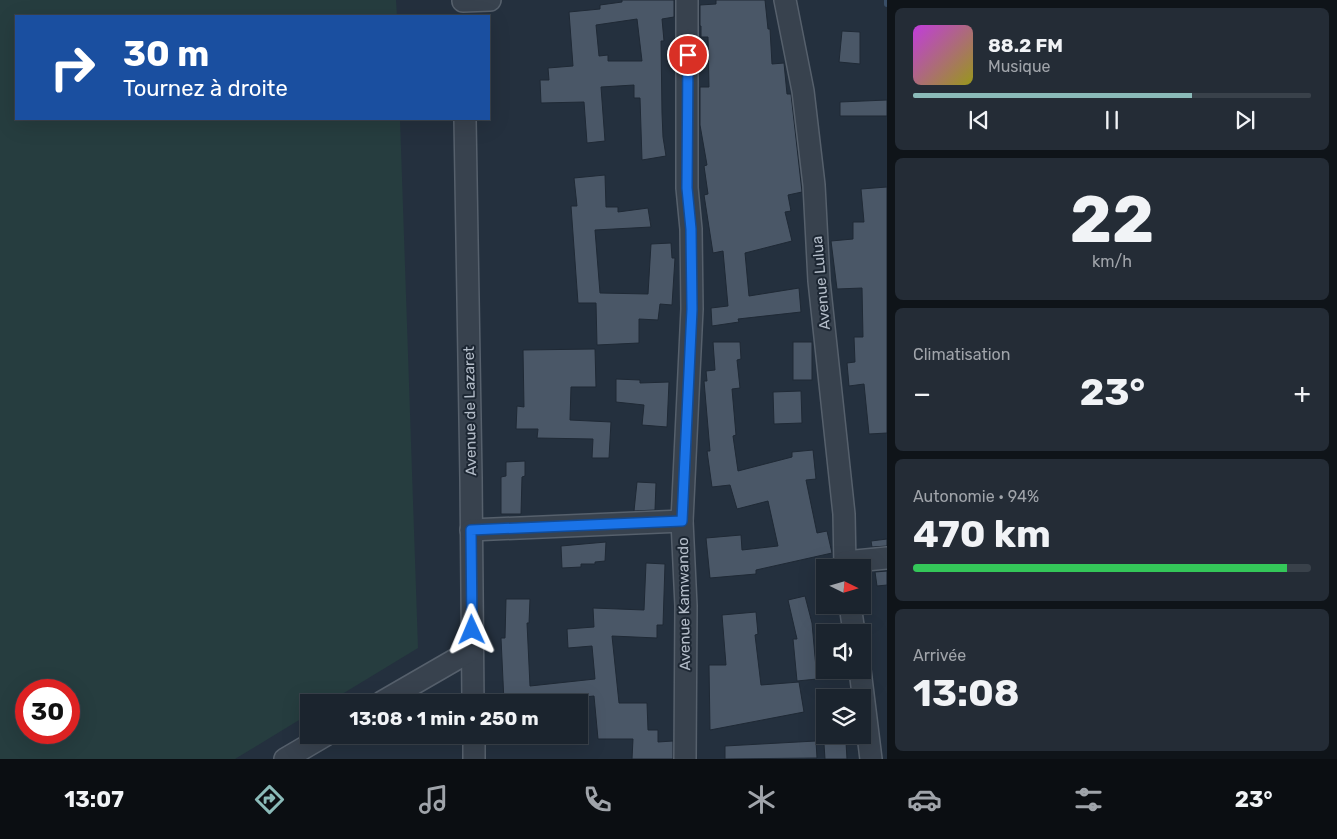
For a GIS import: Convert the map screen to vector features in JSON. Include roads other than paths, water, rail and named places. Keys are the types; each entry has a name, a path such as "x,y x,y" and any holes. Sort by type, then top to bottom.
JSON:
{"street":[{"path":"463,6 490,0"},
{"name":"Avenue Kamwando","path":"685,759 686,606 682,521 692,309 691,229 687,188 687,0"},
{"name":"Avenue Lulua","path":"785,0 803,91 814,185 819,281 844,514 845,559"},
{"name":"Avenue de Lazaret","path":"465,120 473,694"},
{"path":"471,530 682,521"},
{"path":"871,561 887,558"},
{"path":"396,694 472,650"},
{"path":"861,679 871,759"},
{"path":"285,759 311,744"},
{"path":"474,744 474,759"}]}
